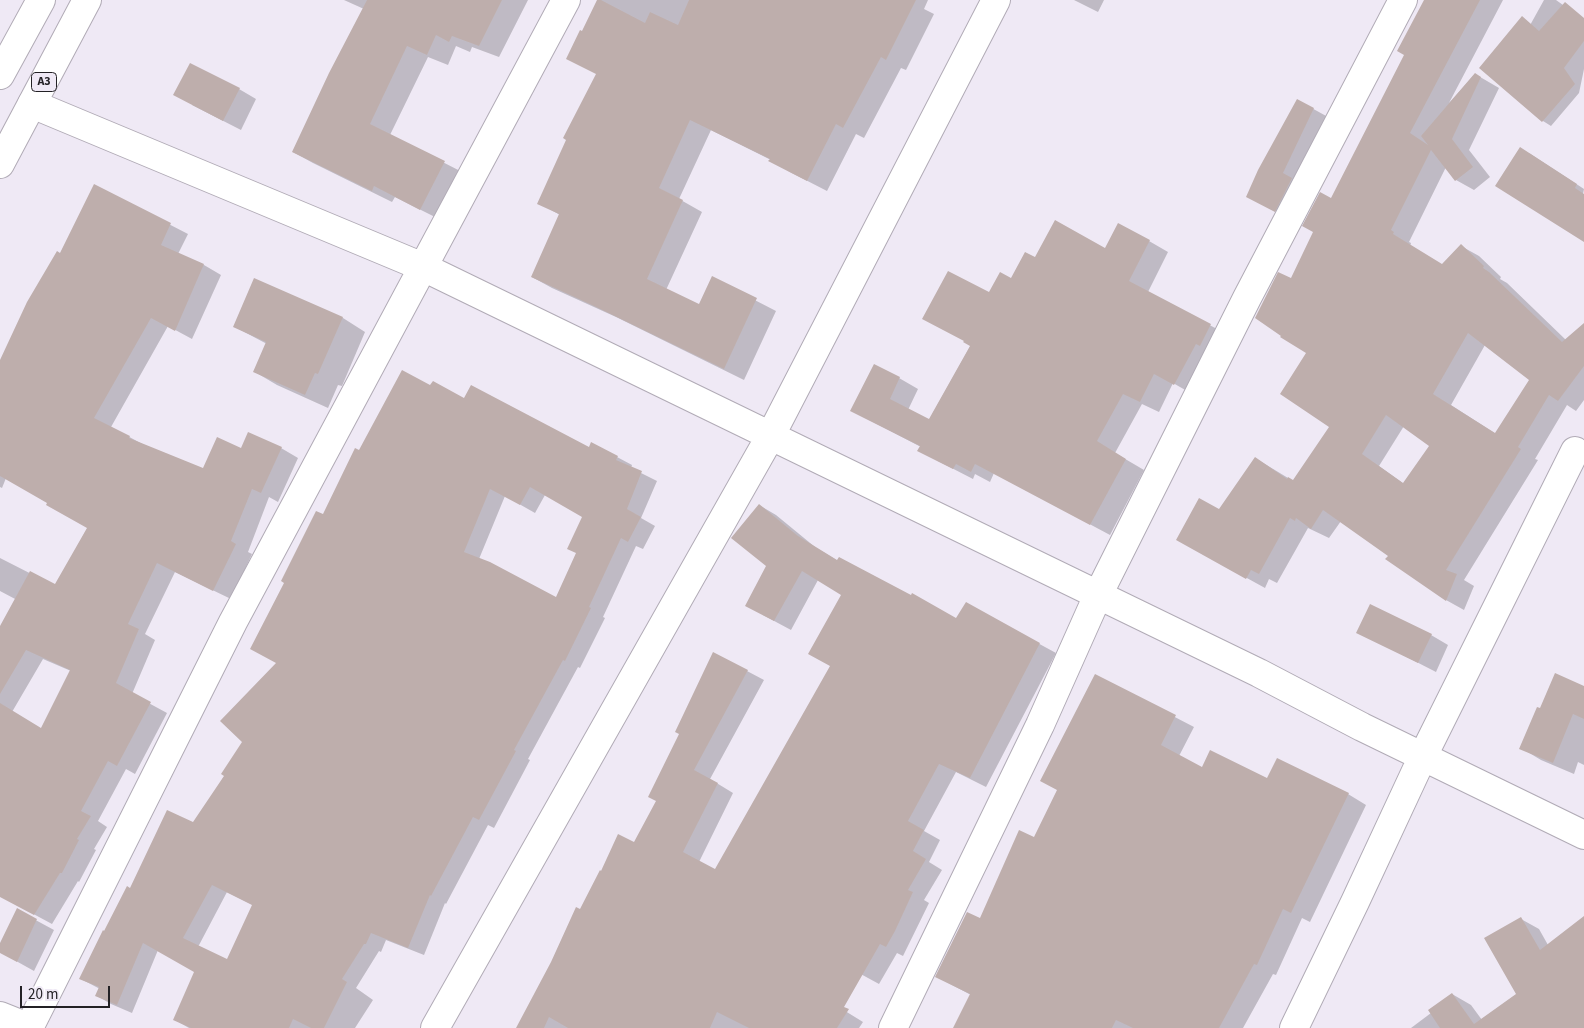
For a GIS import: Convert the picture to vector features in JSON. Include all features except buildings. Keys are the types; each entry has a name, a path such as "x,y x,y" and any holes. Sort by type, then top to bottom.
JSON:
{"main road":[{"path":"2,65 41,0"},
{"name":"A3","path":"0,164 87,0"},
{"path":"0,1016 29,1028 233,622 566,0"},
{"path":"435,1028 771,435 996,0"},
{"path":"893,1028 1036,734 1098,595 1247,298 1403,0"},
{"path":"32,104 423,267 1259,673 1584,835"},
{"path":"1294,1028 1423,756 1575,451"}]}
